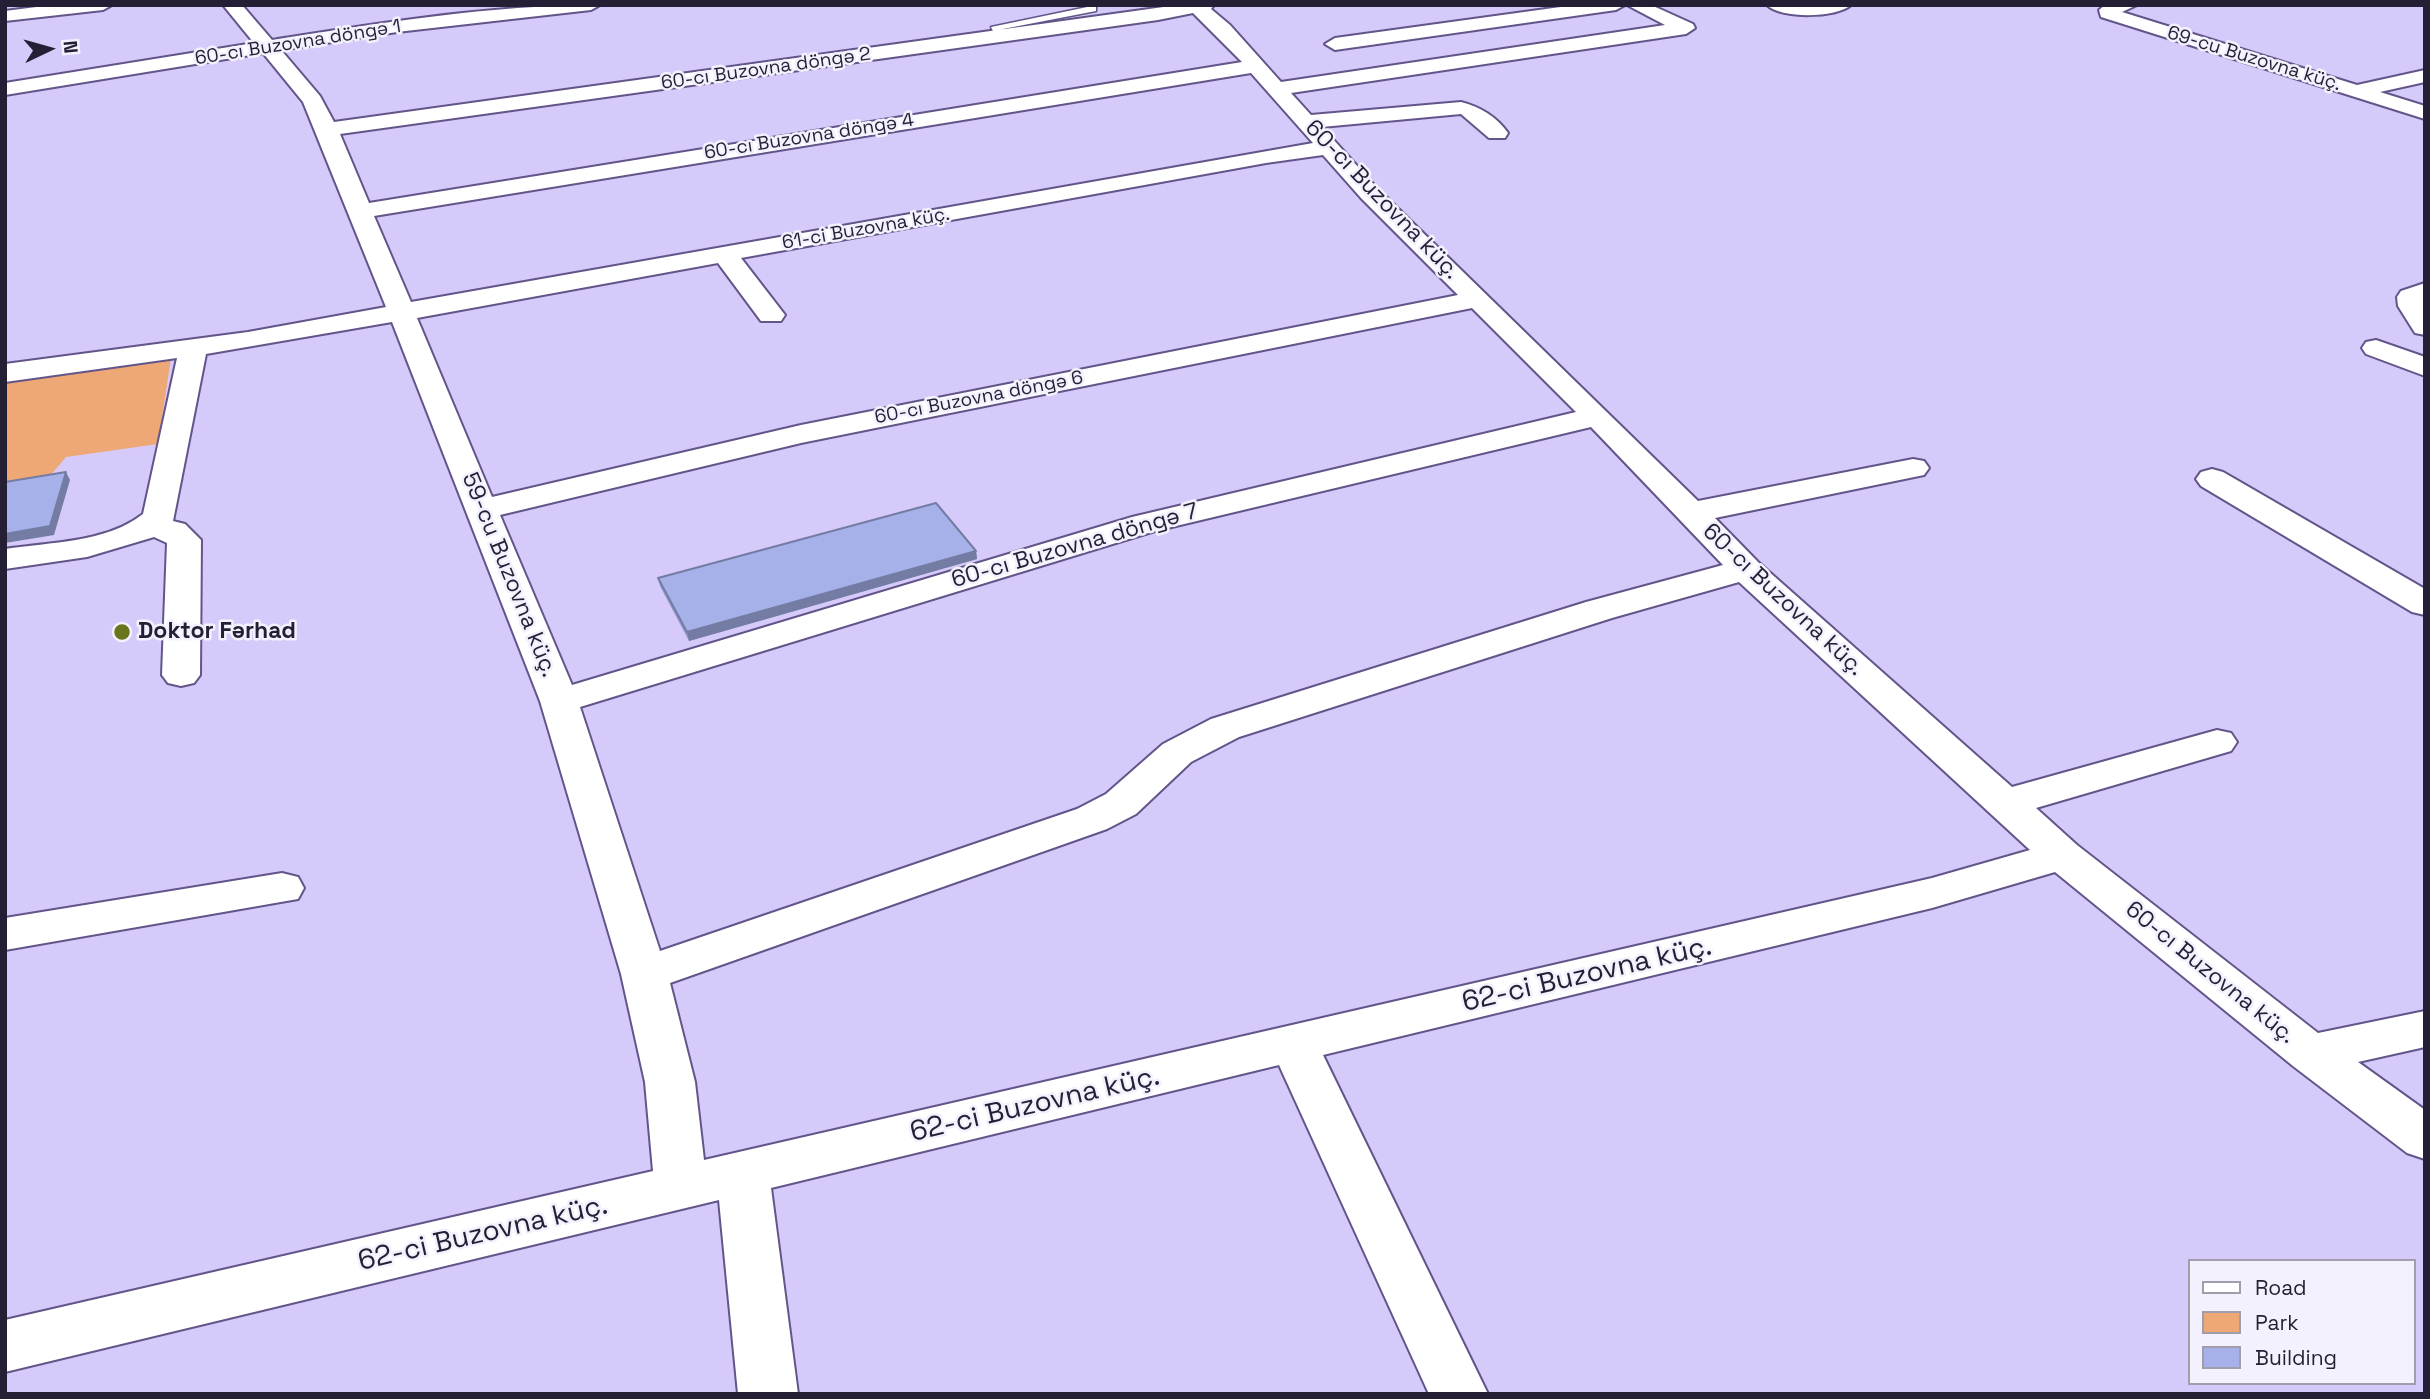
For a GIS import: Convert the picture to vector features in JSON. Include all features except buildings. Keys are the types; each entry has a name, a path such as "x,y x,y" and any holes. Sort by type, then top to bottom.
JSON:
{"street":[{"path":"5,16 103,5"},
{"name":"59-cu Buzovna küç.","path":"232,5 313,100 327,129 559,701 644,974 670,1082 681,1187"},
{"name":"60-cı Buzovna döngə 1","path":"5,89 423,23 591,5"},
{"path":"1335,44 1616,5"},
{"path":"1175,97 1268,79 1686,28 1636,5"},
{"path":"1776,5 1795,11 1842,5"},
{"name":"69-cu Buzovna küç.","path":"2128,5 2108,10 2107,13 2425,113"},
{"name":"60-cı Buzovna küç.","path":"1199,6 1223,29 1369,193 1598,417 1746,569 2062,855 2310,1053 2425,1138"},
{"name":"60-cı Buzovna döngə 2","path":"327,129 1001,37 1199,6"},
{"path":"2358,91 2425,76"},
{"name":"60-cı Buzovna döngə 4","path":"361,211 1268,79"},
{"path":"1306,122 1461,108 1472,111 1497,134"},
{"name":"61-ci Buzovna küç.","path":"5,373 193,348 1266,156 1329,148"},
{"path":"725,254 771,315"},
{"path":"2425,291 2410,297 2411,306 2425,327"},
{"name":"60-cı Buzovna döngə 6","path":"483,509 802,434 1478,299"},
{"path":"151,526 162,509 193,348"},
{"path":"2376,348 2425,367"},
{"name":"60-cı Buzovna döngə 7","path":"559,701 1144,524 1511,435 1598,417"},
{"path":"1689,513 1913,468"},
{"path":"2212,479 2425,604"},
{"path":"5,559 109,540 151,526 173,531 184,540 181,674"},
{"path":"644,974 1092,819 1121,804 1177,753 1225,728 1612,606 1746,569"},
{"path":"2005,803 2217,742"},
{"name":"62-ci Buzovna küç.","path":"5,1346 1932,893 2062,855"},
{"path":"5,933 282,888"},
{"path":"2310,1053 2425,1029"},
{"path":"1294,1045 1459,1394"},
{"path":"743,1172 768,1394"}],"lane":[{"path":"1001,37 996,27 1092,9"}],"green space":[{"path":"171,358 158,444 66,457 49,477 5,484 5,380"}],"place":[{"name":"Doktor Fərhad","path":"122,632"}]}
